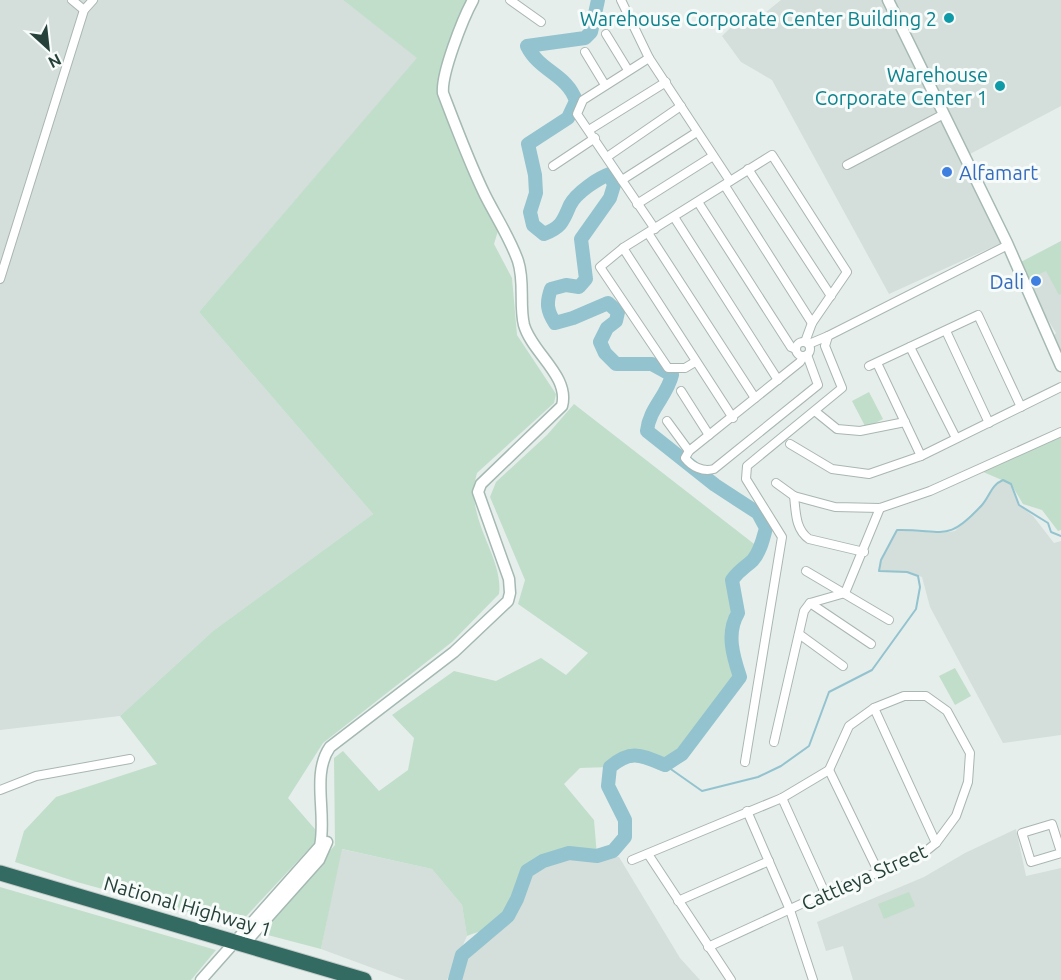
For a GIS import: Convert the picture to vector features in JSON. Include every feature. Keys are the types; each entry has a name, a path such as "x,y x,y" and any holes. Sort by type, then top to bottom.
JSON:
{"highway":[{"name":"National Highway 1","path":"0,873 364,980"}],"street":[{"path":"72,0 84,9"},
{"path":"0,279 84,9 93,0"},
{"path":"201,980 239,943 279,898 320,846 323,830 321,769 323,757 330,747 454,652 508,601 511,586 479,501 481,484 557,413 564,398 561,383 528,334 524,323 523,286 517,258 473,169 443,93 442,82 461,22 473,0"},
{"path":"510,0 541,22"},
{"path":"621,0 649,58 713,156 727,184 812,323"},
{"path":"888,0 1008,245 1061,366"},
{"path":"606,34 628,70"},
{"path":"585,52 605,85"},
{"path":"649,58 583,100 578,106 577,114 622,180 755,398"},
{"path":"589,130 666,82"},
{"path":"607,157 681,106"},
{"path":"847,165 944,114"},
{"path":"622,180 697,132"},
{"path":"553,166 595,138"},
{"path":"695,362 685,368 668,368 600,270 601,264 772,155 847,272 812,323 807,350 800,362 689,451 685,458 688,462 704,471 714,470 818,385 807,350"},
{"path":"637,204 713,156"},
{"path":"748,169 831,296"},
{"path":"698,202 791,347 796,349 798,354 828,336 1008,245"},
{"path":"674,217 777,380"},
{"path":"623,248 733,418"},
{"path":"921,456 873,365 978,315 1021,407"},
{"path":"946,331 989,423"},
{"path":"745,762 782,537 746,479 744,472 747,466 816,412 842,388 825,346 828,336"},
{"path":"807,350 825,346"},
{"path":"910,347 956,438"},
{"path":"790,444 832,469 869,474 921,456 1061,387"},
{"path":"681,391 709,435"},
{"path":"816,412 837,429 860,431 905,422"},
{"path":"667,421 689,451"},
{"path":"776,483 794,496 835,507 880,508 930,491 1061,432"},
{"path":"794,496 799,529 809,539 864,552"},
{"path":"774,742 804,611 810,603 845,593 864,552 880,508"},
{"path":"806,571 888,620"},
{"path":"810,603 871,644"},
{"path":"799,634 843,666"},
{"name":"Cattleya Street","path":"708,947 825,893 920,856 936,843 956,816 968,782 970,753 947,711 926,696 904,696 874,708 849,726 829,770"},
{"path":"874,708 936,843"},
{"path":"0,790 36,776 130,759"},
{"path":"632,860 782,798 829,770 879,873"},
{"path":"782,798 825,893"},
{"path":"747,811 790,910 813,980"},
{"path":"1052,824 1059,840 1061,853 1031,862 1022,833 1052,824"},
{"path":"648,854 731,980"},
{"path":"678,901 769,861"}],"shaded area":[{"path":"0,0 343,0 418,58 199,312 373,514 213,631 120,716 0,730"},
{"path":"781,0 1061,0 1061,106 970,154 1010,239 889,294 772,80 741,62 722,36 737,21 745,29"},
{"path":"1061,241 1061,363 1053,337 1056,333 1024,281"},
{"path":"1003,480 1011,484 1019,505 1033,516 1054,543 1061,541 1061,735 1003,743 930,607 922,577 907,572 879,571 881,560 897,530 942,533 955,531 983,503 995,484"},
{"path":"1016,829 1026,876 1061,868 1061,980 853,980 843,946 826,951 817,922 924,877 965,853"},
{"path":"341,849 432,869 462,905 467,936 447,980 405,980 321,949"},
{"path":"569,853 619,857 680,958 700,980 455,980 462,955 508,916 527,871 543,861"}],"green space":[{"path":"343,0 471,0 437,82 454,139 498,231 494,244 512,278 517,335 556,394 554,403 477,473 474,490 475,506 496,565 499,594 452,642 323,743 288,798 321,836 237,926 77,882 15,862 24,831 56,797 157,764 120,716 213,631 373,514 199,312 417,58"},
{"path":"1061,241 1061,294 1059,295 1046,271 1024,281 1017,264"},
{"path":"869,392 883,419 866,428 852,401"},
{"path":"574,404 758,547 732,580 738,613 732,628 732,645 740,677 682,754 665,765 642,756 624,756 610,767 580,768 564,784 594,820 597,856 560,855 534,865 524,877 509,915 495,925 467,936 462,905 432,869 342,849 321,949 260,933 335,845 334,758 343,751 379,791 408,770 414,738 392,715 454,671 496,681 541,658 566,675 588,653 518,604 525,580 490,497 496,482 547,435"},
{"path":"1061,435 1061,530 1058,531 1042,510 1023,504 1011,484 981,471"},
{"path":"955,668 971,696 955,705 939,676"},
{"path":"0,887 216,950 191,980 0,980"},
{"path":"909,892 915,906 884,919 878,904"}],"waterway":[{"path":"455,980 462,955 508,916 527,871 543,861 569,853 597,856 613,851 625,837 625,820 608,786 610,767 617,761 630,756 643,756 665,765 682,754 740,677 732,645 732,628 738,613 732,580 756,556 766,528 758,513 715,485 647,431 651,416 670,383 672,375 652,364 616,364 605,353 600,342 607,328 616,321 618,312 608,303 555,323 550,315 548,299 551,289 566,285 579,287 586,279 581,239 610,198 614,185 610,174 588,186 573,200 566,215 555,229 544,234 533,225 530,212 536,193 535,175 528,144 568,118 576,101 566,85 539,62 527,46 585,38 591,32 598,0"},
{"path":"665,765 702,791 758,777 781,766 809,746 829,692 872,670 916,609 920,587 918,576 907,572 879,571 881,560 897,530 935,532 952,530 970,517 982,505 993,488 1003,480 1011,484 1019,505 1048,523 1051,532 1061,536"}],"place":[{"name":"Warehouse Corporate Center Building 2","path":"949,18"},
{"name":"Warehouse Corporate Center 1","path":"1000,86"},
{"name":"Alfamart","path":"947,172"},
{"name":"Dali","path":"1036,281"}]}
